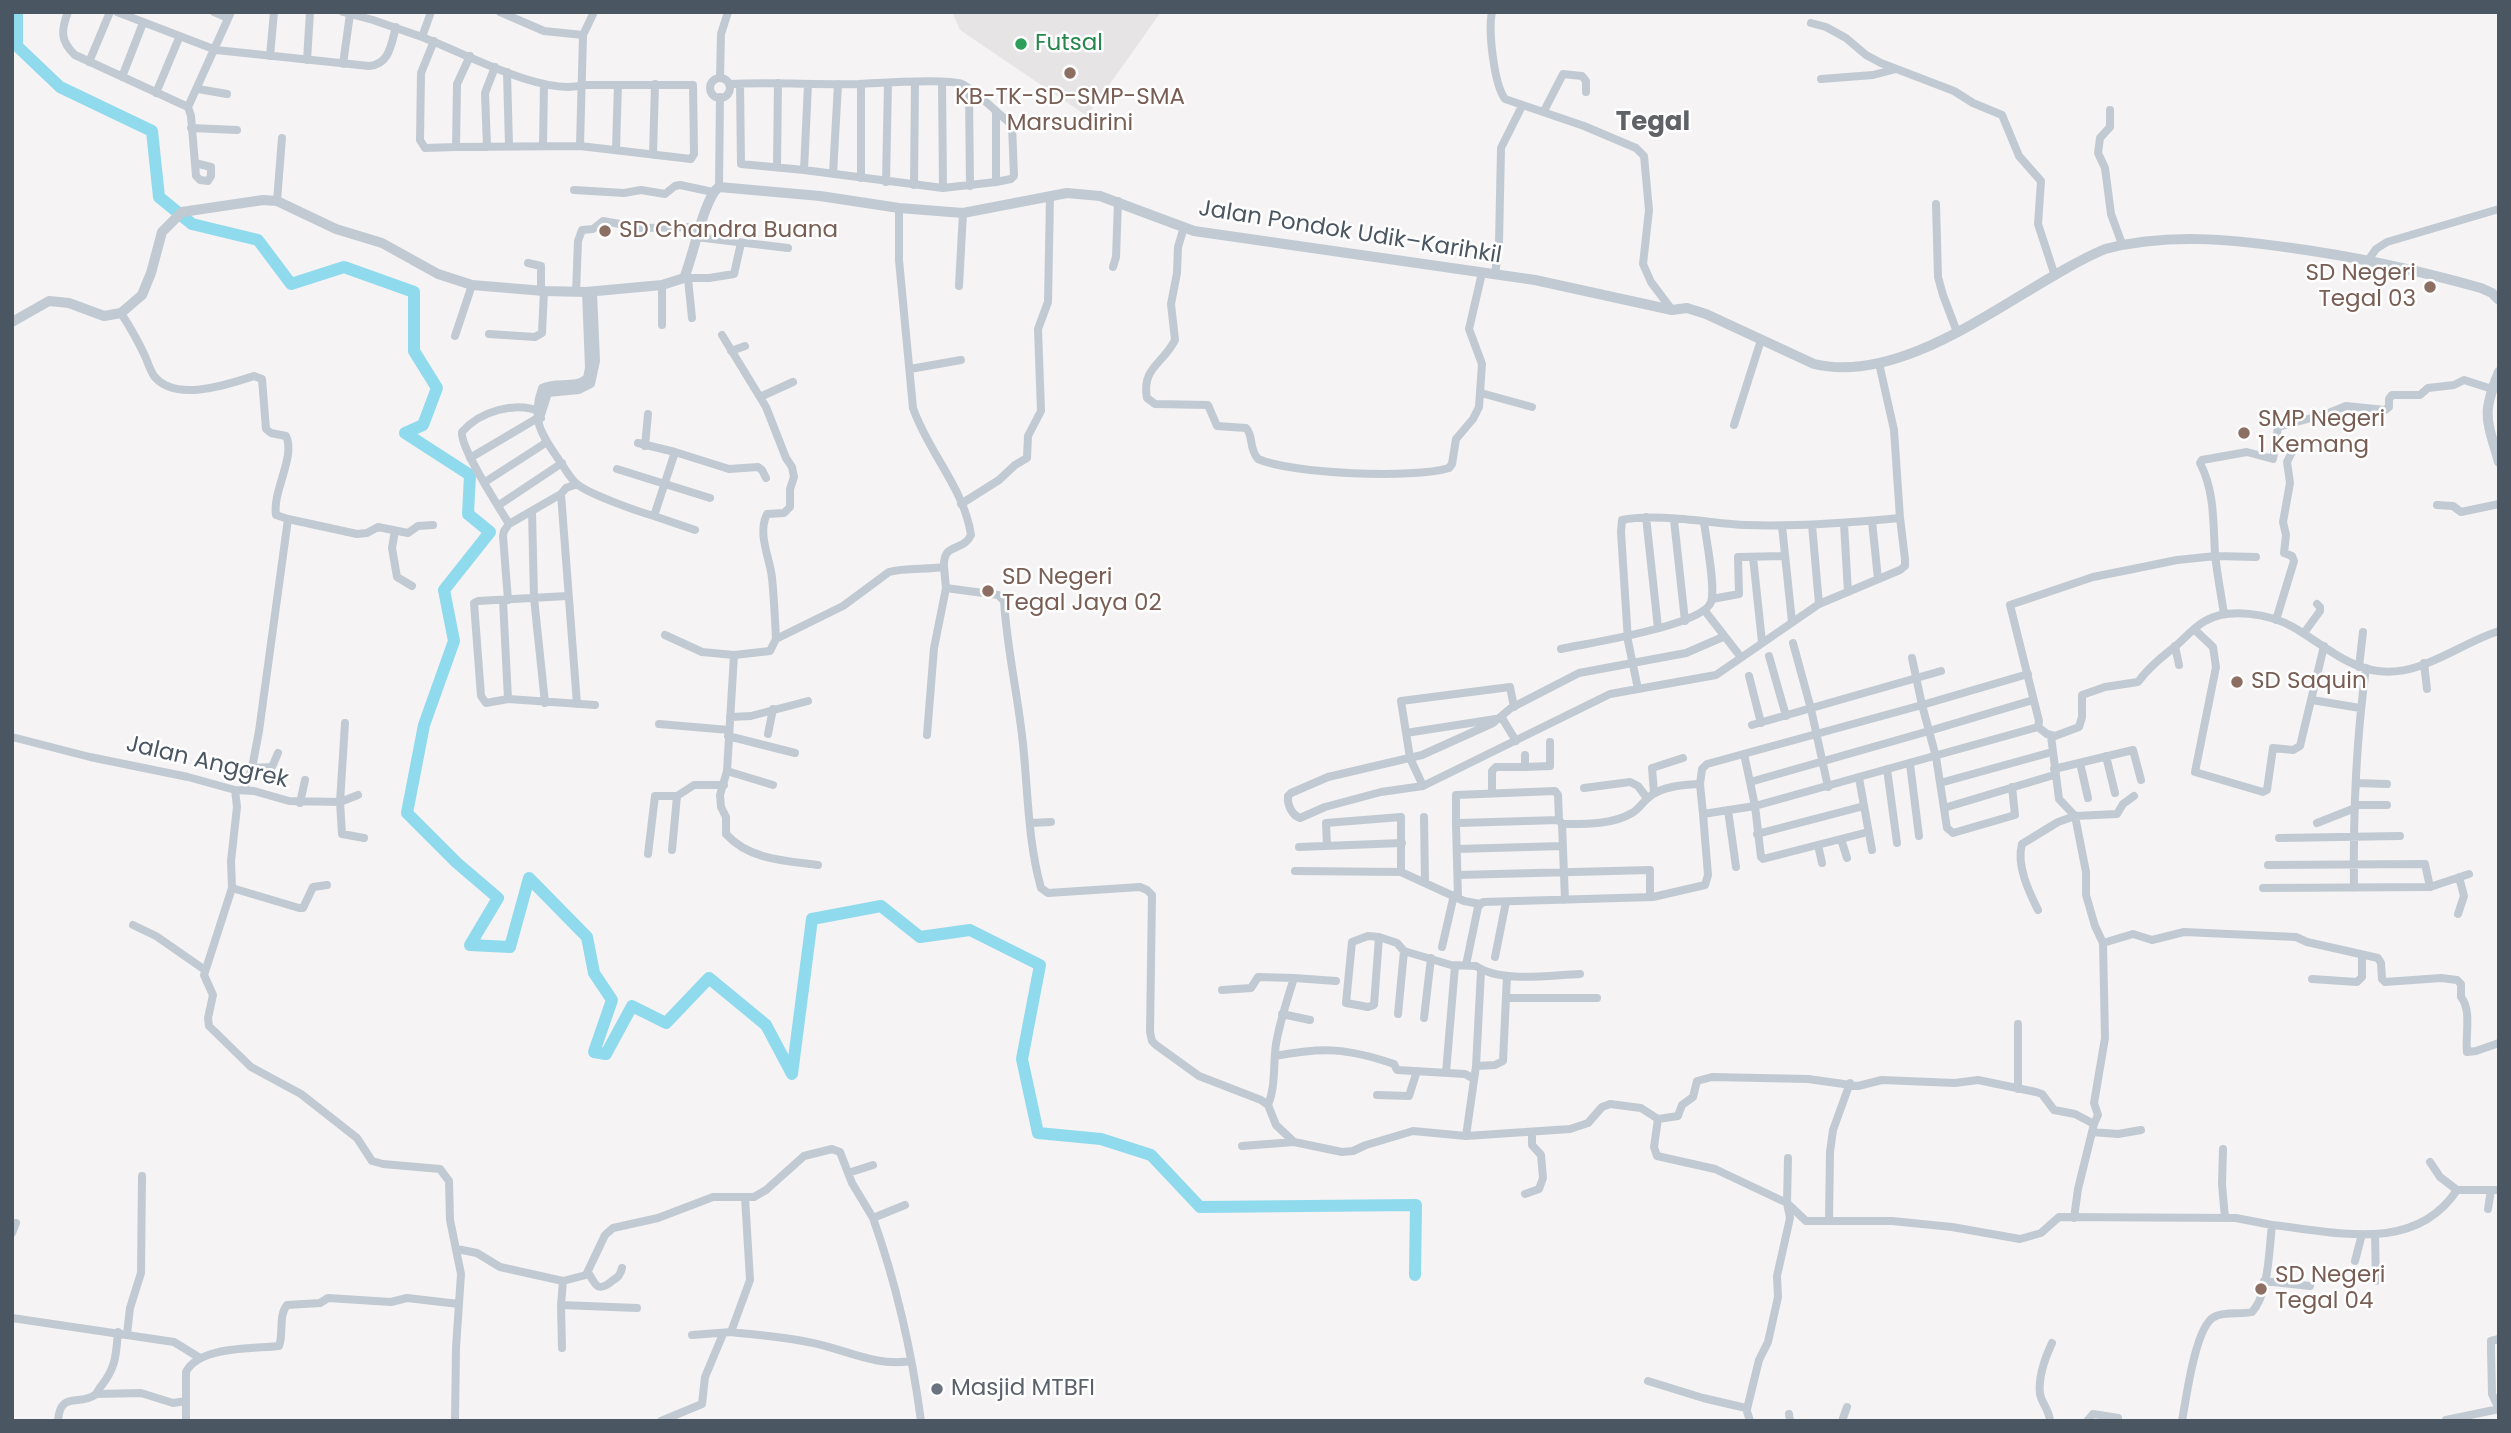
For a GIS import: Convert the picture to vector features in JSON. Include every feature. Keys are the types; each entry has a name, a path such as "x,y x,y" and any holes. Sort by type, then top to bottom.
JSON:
{"street":[{"path":"68,12 62,30 64,42 75,55 188,107"},
{"path":"89,62 110,12"},
{"path":"117,12 216,50 369,66 383,63 396,27"},
{"path":"195,163 188,107 230,15 214,12"},
{"path":"270,56 274,12"},
{"path":"307,60 310,12"},
{"path":"422,37 431,12"},
{"path":"500,12 544,31 583,35"},
{"path":"580,146 583,35 594,12"},
{"path":"720,78 721,34 728,12"},
{"path":"1492,12 1499,88 1505,99 1544,111 1636,148 1644,156 1648,210 1643,264 1651,282 1672,310"},
{"path":"343,64 346,13 434,41 544,86 575,88 583,85 710,85"},
{"path":"122,77 143,23"},
{"path":"1811,23 1834,31 1866,55 1954,90 1973,103 2002,115 2019,156 2041,181 2038,224 2055,276"},
{"path":"156,93 179,37"},
{"path":"434,41 421,73 421,144 425,148 580,146 693,158 693,85"},
{"path":"456,147 457,85 470,56"},
{"path":"487,147 485,93 495,67"},
{"path":"1821,79 1873,75 1896,69"},
{"path":"508,72 509,146"},
{"path":"1544,111 1563,74 1575,74 1584,78 1586,92"},
{"path":"720,78 726,79 729,84 728,93 720,97 712,93 710,85 714,79 720,78"},
{"path":"914,186 915,82"},
{"path":"729,84 955,82 969,89 1012,125 1014,176 1012,179 996,182 943,188 804,170 755,167 741,163 740,84"},
{"path":"777,167 778,83"},
{"path":"886,182 888,83"},
{"path":"942,83 943,188"},
{"path":"653,155 655,84"},
{"path":"804,170 808,84"},
{"path":"833,174 838,84"},
{"path":"860,84 861,178"},
{"path":"616,149 618,85"},
{"path":"542,146 544,86"},
{"path":"198,89 227,94"},
{"path":"969,89 970,186"},
{"path":"692,318 686,279 694,255 697,232 716,190 720,97"},
{"path":"1495,275 1499,243 1501,148 1522,106"},
{"path":"2110,110 2110,127 2100,138 2098,157 2105,169 2111,214 2122,244"},
{"path":"996,111 996,182"},
{"path":"191,128 237,130"},
{"path":"277,201 282,138"},
{"path":"574,190 624,193 641,190 665,194 675,186 680,186 716,190"},
{"name":"Jalan Pondok Udik–Karihkil","path":"716,190 820,196 899,208 963,213 1050,197 1076,194 1100,196 1207,233 1535,280 1672,310 1687,308 1706,314 1814,364 1832,368 1879,363 1924,348 2092,254 2122,244 2204,238 2369,259 2482,288 2499,300"},
{"path":"961,504 1027,458 1028,436 1041,416 1038,329 1048,302 1050,197"},
{"path":"12,322 49,301 69,303 104,316 121,313 135,303 145,289 165,227 182,212 263,200 277,201 336,229 387,246 438,274 472,285 585,292 662,285 686,279 734,274 741,243"},
{"path":"1113,267 1116,257 1118,201"},
{"path":"1936,204 1938,277 1942,295 1957,331"},
{"path":"899,208 899,260 912,402 917,419 961,504 971,535 968,542 947,551 944,558 946,588 934,648 927,735"},
{"path":"2369,259 2376,248 2387,242 2499,209"},
{"path":"959,286 963,213"},
{"path":"695,530 628,508 576,484 539,428 539,415 548,393 579,390 591,384 596,361 578,240 582,230 593,229 603,221 642,228 697,232 741,243 788,248"},
{"path":"1184,227 1178,247 1177,273 1171,304 1175,340 1148,374 1146,391 1151,403 1208,405 1217,426 1246,428 1250,432 1250,448 1262,461 1380,474 1449,468 1456,439 1476,415 1481,393 1482,364 1469,329 1482,273"},
{"path":"489,334 535,337 542,333 541,266 528,263"},
{"path":"456,336 472,285"},
{"path":"662,285 662,325"},
{"path":"121,313 152,372 163,383 179,388 205,389 254,376 262,379 266,429 271,433 286,436 288,441 286,465 275,512 280,517 365,534 377,527 408,533 418,526 433,525"},
{"path":"722,335 766,407 794,477 787,512 767,514 764,520 766,551 772,576 776,639"},
{"path":"1734,425 1761,340"},
{"path":"731,351 746,346"},
{"path":"910,369 961,360"},
{"path":"1723,637 1699,649 1578,673 1514,707 1502,718 1481,729 1410,758 1328,777 1291,793 1288,796 1289,804 1293,813 1300,818 1325,807 1370,795 1423,786 1610,694 1716,675 1819,604 1905,566 1894,430 1879,363"},
{"path":"2499,372 2487,404 2487,416 2499,462"},
{"path":"2224,614 2213,510 2208,478 2200,463 2202,460 2247,452 2273,459 2278,427 2326,415 2346,406 2385,410 2389,407 2392,395 2422,394 2428,388 2454,386 2464,380 2492,389"},
{"path":"760,397 793,382"},
{"path":"1481,393 1532,407"},
{"path":"509,524 461,438 466,428 486,415 505,408 539,415"},
{"path":"648,414 642,444 729,468 758,467 765,478"},
{"path":"470,458 539,415"},
{"path":"485,482 547,442"},
{"path":"2276,620 2294,561 2292,556 2283,550 2286,535 2283,522 2290,483 2287,462 2293,450"},
{"path":"654,516 675,452"},
{"path":"499,505 562,463"},
{"path":"617,469 710,498"},
{"path":"508,699 504,531 509,524 576,484"},
{"path":"561,494 576,704"},
{"path":"2437,505 2453,506 2462,512 2499,504"},
{"path":"532,510 534,598 545,703"},
{"path":"1638,689 1627,634 1621,523 1626,519 1646,517 1782,526 1844,524 1900,518"},
{"path":"1646,517 1658,628"},
{"path":"288,519 252,768 239,790 231,861 232,888 205,970 205,980 213,995 209,1026 251,1067 309,1100 357,1138 372,1161 443,1171 449,1181 450,1220 461,1274 455,1421"},
{"path":"1674,520 1685,621"},
{"path":"1872,521 1878,579"},
{"path":"1561,649 1685,621 1704,611 1712,599 1704,522"},
{"path":"1844,524 1848,592"},
{"path":"1812,525 1819,604"},
{"path":"1782,526 1792,622"},
{"path":"395,531 393,553 397,577 412,586"},
{"path":"1712,599 1739,594 1738,557 1785,556"},
{"path":"2038,727 2039,721 2010,606 2093,577 2177,560 2216,556 2256,557"},
{"path":"1753,557 1762,642"},
{"path":"665,635 702,652 734,654 769,651 776,639 844,606 889,572 897,569 922,571 944,567"},
{"path":"946,588 998,595 1004,601 1007,646 1021,726 1041,888 1048,894 1140,887 1147,890 1152,895 1152,1041 1199,1076 1220,1082 1268,1105"},
{"path":"567,596 478,601 473,607 483,700 486,702 508,699 595,705"},
{"path":"2304,633 2320,611 2317,604"},
{"path":"1704,611 1741,656"},
{"path":"2051,736 2079,727 2082,695 2105,687 2138,682 2146,671 2194,629 2208,619 2224,614 2251,615 2276,620 2304,633 2340,657 2363,668 2387,672 2424,663 2499,631"},
{"path":"2194,629 2213,647 2216,667 2194,769 2198,774 2265,791 2272,750 2297,750 2300,746 2324,646"},
{"path":"2354,888 2353,836 2363,632"},
{"path":"1793,643 1828,787"},
{"path":"2175,646 2179,666"},
{"path":"734,654 727,771 720,800 726,817 727,836 743,848 771,859 818,864"},
{"path":"1769,656 1786,716"},
{"path":"1912,658 1936,757 1947,828 1953,833 2015,815 2012,788"},
{"path":"2424,663 2427,689"},
{"path":"1752,725 1941,671"},
{"path":"1295,871 1401,872 1464,901 1479,904 1650,897 1704,885 1708,875 1700,784 1702,769 1707,764 2028,674"},
{"path":"1749,676 1761,723"},
{"path":"1423,786 1410,758 1401,701 1510,687 1514,707"},
{"path":"1750,782 2033,700"},
{"path":"2312,700 2360,709"},
{"path":"730,717 751,716 808,701"},
{"path":"768,734 773,709"},
{"path":"1502,718 1516,741"},
{"path":"1406,733 1502,718"},
{"path":"345,723 340,802 341,833 365,838"},
{"path":"659,724 728,733 795,753"},
{"path":"2038,727 2051,736"},
{"path":"1703,814 1755,806 2038,727"},
{"path":"2051,736 2059,799 2075,816 2086,872 2086,895 2103,943 2105,1038 2094,1103 2098,1115 2078,1189 2074,1218"},
{"name":"Jalan Anggrek","path":"12,737 300,803 340,802 358,795"},
{"path":"1492,793 1492,771 1496,767 1550,766 1550,742"},
{"path":"1944,808 2012,788 2080,762 2133,750 2141,780"},
{"path":"1940,783 2052,752"},
{"path":"252,768 272,767 278,753"},
{"path":"1744,754 1763,859 1868,832"},
{"path":"1525,755 1525,767"},
{"path":"2106,756 2115,793"},
{"path":"1651,796 1654,765 1683,758"},
{"path":"2080,762 2088,798"},
{"path":"1910,764 1919,836"},
{"path":"1887,769 1897,843"},
{"path":"727,771 773,785"},
{"path":"1859,778 1872,850"},
{"path":"300,803 304,780"},
{"path":"1584,788 1630,782 1651,796"},
{"path":"2356,783 2388,784"},
{"path":"1456,825 1464,822 1593,824 1629,815 1651,796 1669,788 1700,784"},
{"path":"648,854 655,796 677,796 694,785 724,785"},
{"path":"1442,947 1456,896 1458,875 1456,795 1555,791 1558,795 1563,846 1565,900"},
{"path":"672,850 677,796"},
{"path":"2038,911 2025,881 2020,851 2022,844 2058,822 2075,816 2117,814 2123,804 2134,796"},
{"path":"2317,823 2355,807 2387,804"},
{"path":"1757,834 1864,806"},
{"path":"1728,810 1736,867"},
{"path":"1327,846 1326,822 1399,816 1402,820 1401,872"},
{"path":"1424,817 1425,882"},
{"path":"1031,823 1051,822"},
{"path":"2280,838 2400,836"},
{"path":"1841,839 1847,858"},
{"path":"1299,847 1402,843"},
{"path":"1818,845 1822,863"},
{"path":"1457,849 1563,846"},
{"path":"2267,865 2425,864 2430,887"},
{"path":"1458,875 1650,870 1650,897"},
{"path":"2263,888 2430,887 2469,874"},
{"path":"2458,914 2464,896 2459,877"},
{"path":"232,888 303,908 313,887 327,885"},
{"path":"1495,957 1506,902"},
{"path":"1466,965 1479,904"},
{"path":"133,925 162,940 205,970"},
{"path":"2103,943 2133,934 2152,940 2183,932 2296,937 2306,942 2381,960 2382,979 2385,982 2456,979 2461,984 2460,996 2465,1002 2468,1052 2499,1043"},
{"path":"1379,937 1374,1005 1368,1007 1346,1003 1352,942 1368,936 1379,937 1397,943 1404,951 1455,965 1476,966 1481,971 1507,976 1580,974"},
{"path":"1398,1014 1404,951"},
{"path":"2312,979 2357,982 2362,977 2362,955"},
{"path":"1424,1018 1432,958"},
{"path":"1446,1073 1455,965"},
{"path":"1466,1136 1475,1079 1481,971"},
{"path":"1476,1066 1495,1065 1503,1061 1507,976"},
{"path":"1222,990 1251,988 1258,977 1336,981"},
{"path":"1294,978 1282,1014 1268,1105 1272,1119 1294,1142"},
{"path":"1506,998 1597,998"},
{"path":"1282,1014 1310,1020"},
{"path":"2018,1024 2018,1089"},
{"path":"1275,1056 1310,1049 1347,1051 1394,1064 1397,1070 1465,1074 1475,1079"},
{"path":"1377,1095 1409,1096 1417,1071"},
{"path":"1242,1146 1294,1142 1347,1152 1413,1131 1466,1136 1559,1131 1582,1126 1601,1107 1614,1104 1641,1108 1658,1119 1678,1116 1682,1104 1692,1097 1697,1081 1712,1077 1793,1078 1858,1086 1870,1081 1897,1079 1955,1083 1978,1080 2042,1094 2054,1110 2075,1114 2093,1128 2118,1134 2141,1130"},
{"path":"1829,1219 1831,1143 1838,1113 1850,1083"},
{"path":"1658,1119 1654,1147 1657,1156 1707,1166 1787,1203 1803,1220 1913,1223 2020,1239 2041,1233 2056,1218 2225,1218 2375,1235 2403,1230 2426,1220 2448,1204 2457,1190"},
{"path":"1525,1194 1539,1189 1543,1178 1541,1155 1533,1148 1532,1133"},
{"path":"2223,1149 2225,1218"},
{"path":"457,1249 477,1253 500,1268 563,1281 581,1278 588,1272 605,1235 612,1228 658,1218 713,1197 758,1196 809,1154 837,1150 873,1218 900,1308 916,1382 921,1421"},
{"path":"1750,1421 1747,1409 1759,1360 1768,1342 1778,1297 1777,1276 1790,1218 1787,1203 1788,1158"},
{"path":"2430,1162 2440,1177 2457,1190 2495,1190 2488,1209"},
{"path":"848,1173 873,1165"},
{"path":"96,1394 114,1366 141,1273 142,1176"},
{"path":"662,1421 702,1404 708,1369 750,1280 745,1197"},
{"path":"873,1218 905,1205"},
{"path":"12,1233 16,1223"},
{"path":"2182,1421 2190,1368 2208,1322 2215,1316 2252,1312 2259,1301 2272,1225"},
{"path":"2355,1261 2362,1234"},
{"path":"2375,1235 2376,1281"},
{"path":"588,1272 594,1284 602,1287 620,1276 622,1268"},
{"path":"562,1348 563,1281"},
{"path":"2264,1281 2310,1286"},
{"path":"186,1421 186,1372 189,1365 200,1358 238,1349 279,1346 282,1312 286,1305 320,1303 328,1298 391,1302 407,1298 459,1304"},
{"path":"561,1305 637,1308"},
{"path":"12,1318 179,1343 200,1358"},
{"path":"692,1335 727,1333 808,1342 880,1363 910,1361"},
{"path":"2446,1420 2499,1409 2492,1394 2491,1341 2499,1339"},
{"path":"2050,1421 2049,1410 2041,1399 2040,1389 2044,1360 2052,1343"},
{"path":"1648,1381 1747,1409"},
{"path":"58,1421 60,1408 64,1404 96,1394 141,1393 173,1403 186,1401"},
{"path":"1842,1421 1847,1407"},
{"path":"2087,1421 2093,1414 2118,1418"}],"shaded area":[{"name":"KB-TK-SD-SMP-SMA Marsudirini","path":"952,12 1161,12 1087,116 960,30"}],"waterway":[{"path":"17,12 17,46 60,87 152,131 159,197 192,224 258,240 291,284 344,267 414,292 414,351 437,388 423,425 405,433 470,475 468,514 490,532 444,590 454,641 424,725 407,813 457,863 498,898 470,945 510,947 529,878 587,937 594,973 612,1000 594,1052 606,1054 632,1006 666,1023 709,978 766,1025 792,1074 812,919 881,906 920,937 970,930 1040,965 1022,1059 1038,1133 1101,1139 1151,1155 1200,1207 1416,1205 1415,1275"}],"place":[{"name":"Futsal","path":"1021,44"},
{"name":"KB-TK-SD-SMP-SMA Marsudirini","path":"1070,73"},
{"name":"SD Chandra Buana","path":"605,231"},
{"name":"SD Negeri Tegal 03","path":"2430,287"},
{"name":"SMP Negeri 1 Kemang","path":"2244,433"},
{"name":"SD Negeri Tegal Jaya 02","path":"988,591"},
{"name":"SD Saquin","path":"2237,682"},
{"name":"SD Negeri Tegal 04","path":"2261,1289"},
{"name":"Masjid MTBFI","path":"937,1389"}],"district":[{"name":"Tegal","path":"1653,123"}]}
